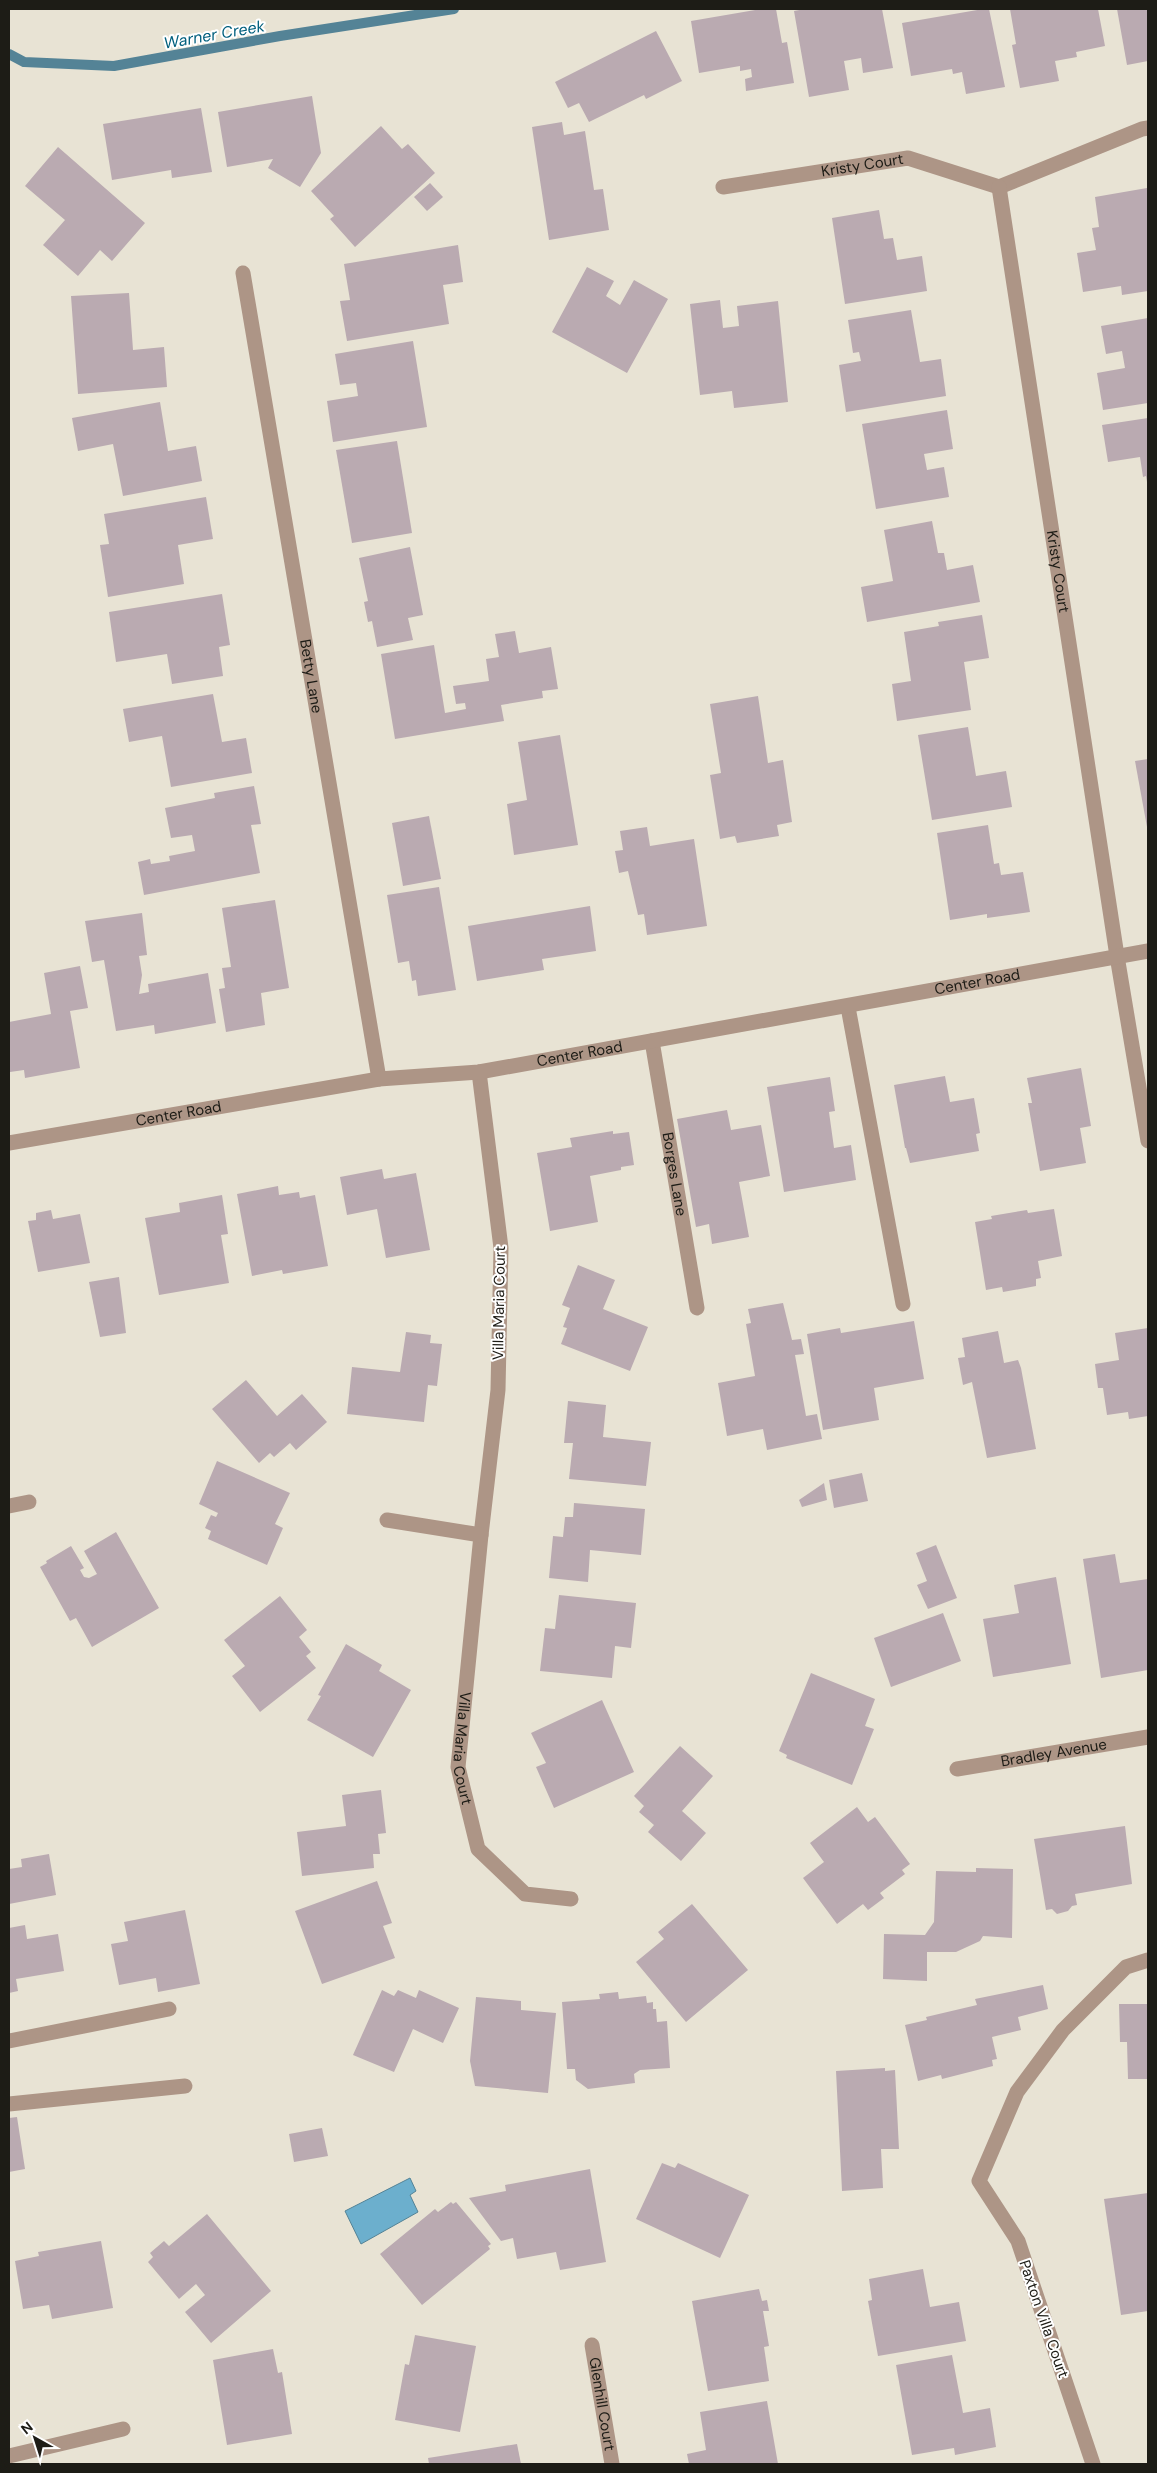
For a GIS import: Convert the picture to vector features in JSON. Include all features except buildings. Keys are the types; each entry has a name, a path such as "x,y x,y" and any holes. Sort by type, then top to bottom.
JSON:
{"street":[{"path":"999,187 1148,128"},
{"name":"Kristy Court","path":"723,187 908,158 999,187 1117,956 1148,1141"},
{"name":"Betty Lane","path":"243,273 379,1079"},
{"name":"Center Road","path":"9,1143 379,1079 479,1072 1148,951"},
{"path":"848,1006 903,1304"},
{"name":"Borges Lane","path":"652,1041 697,1308"},
{"name":"Villa Maria Court","path":"479,1072 501,1248 498,1390 480,1535 458,1766 478,1849 525,1894 571,1899"},
{"path":"9,1506 29,1502"},
{"path":"387,1520 480,1535"},
{"name":"Bradley Avenue","path":"957,1770 1148,1737"},
{"name":"Paxton Villa Court","path":"1093,2464 1018,2241 979,2181 1017,2092 1063,2030 1126,1967 1148,1960"},
{"path":"9,2041 169,2008"},
{"path":"9,2104 185,2086"},
{"name":"Glenhill Court","path":"592,2345 612,2464"},
{"path":"9,2456 123,2429"}],"water":[{"path":"410,2178 416,2191 410,2195 418,2212 361,2244 345,2211"}],"waterway":[{"name":"Warner Creek","path":"9,54 24,62 114,66 280,36 454,9"}]}
